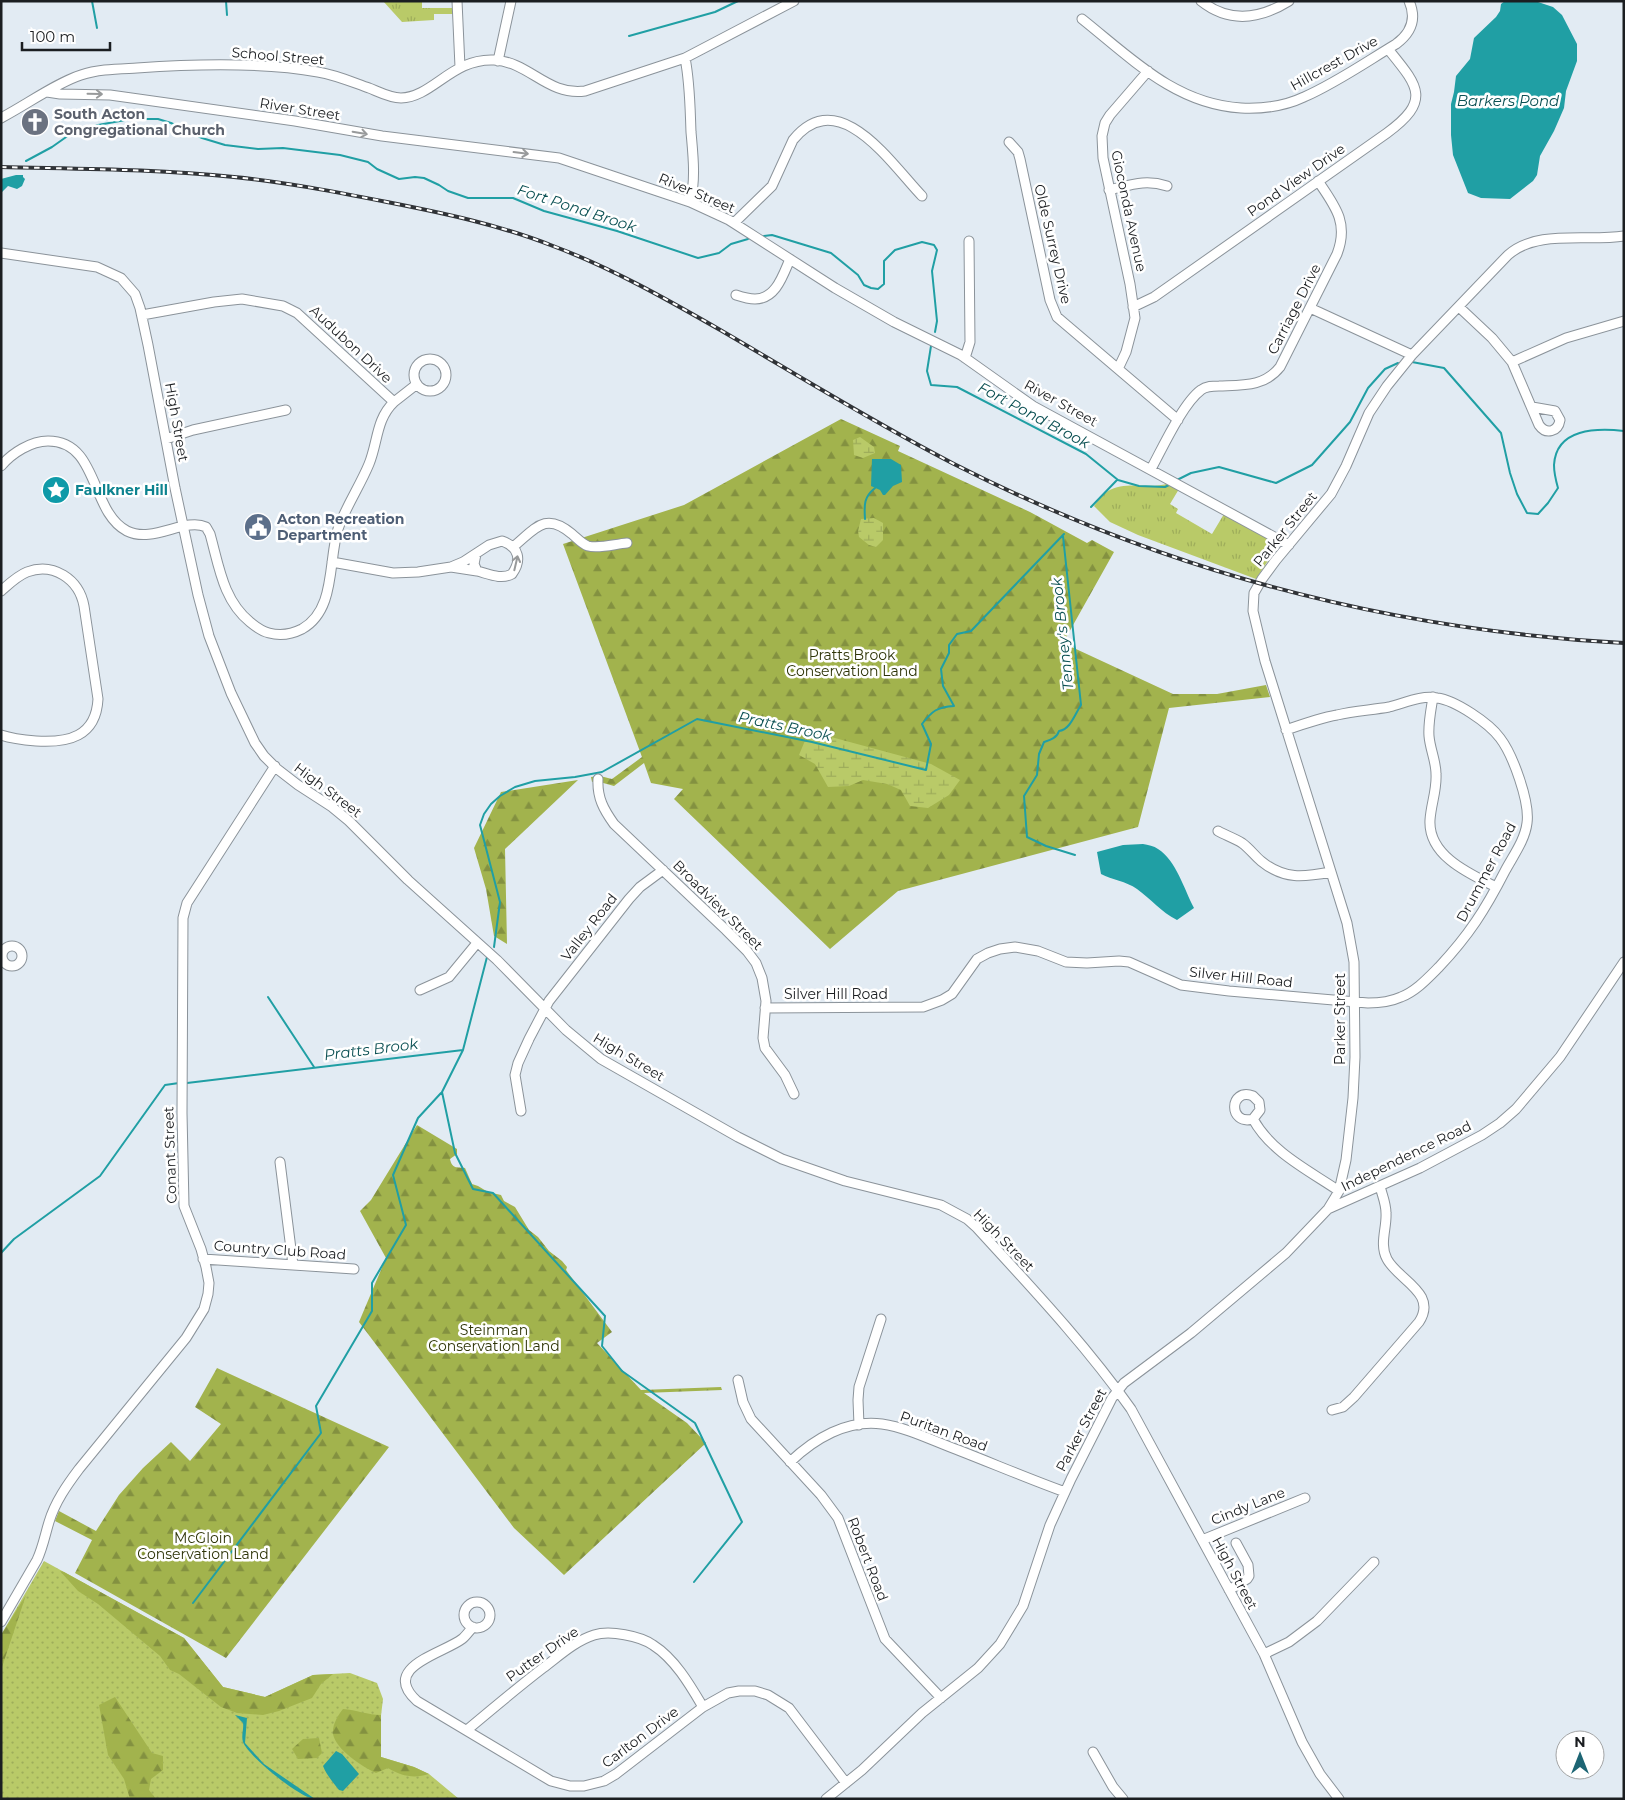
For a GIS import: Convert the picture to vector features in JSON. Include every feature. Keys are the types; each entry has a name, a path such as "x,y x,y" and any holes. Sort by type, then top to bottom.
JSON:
{"street":[{"path":"457,1 460,67"},
{"path":"498,61 511,1"},
{"name":"School Street","path":"1,118 72,78 98,71 161,66 221,66 317,72 337,76 389,96 402,98 422,92 460,67 481,61 498,61 520,67 560,90 575,92 596,88 685,58 794,1"},
{"path":"1200,1 1227,14 1245,17 1262,14 1289,1"},
{"name":"Hillcrest Drive","path":"1082,19 1178,92 1201,101 1225,106 1258,108 1285,104 1303,98 1404,38 1412,26 1413,16 1409,1"},
{"name":"Pond View Drive","path":"1133,307 1154,297 1403,122 1411,112 1416,100 1414,87 1406,71 1388,49"},
{"path":"685,58 689,86 692,150 690,202"},
{"name":"Gioconda Avenue","path":"1118,369 1126,352 1135,318 1130,284 1102,150 1103,130 1114,109 1148,71"},
{"name":"River Street","path":"47,92 62,95 110,95 295,121 382,136 554,157 572,161 690,202 734,223 894,322 965,358 1026,402 1184,486 1289,545"},
{"path":"734,223 772,186 793,140 799,133 818,122 842,122 861,132 922,196"},
{"name":"Olde Surrey Drive","path":"1009,142 1018,152 1020,159 1054,312 1178,420"},
{"path":"1109,190 1146,182 1167,186"},
{"name":"Carriage Drive","path":"1151,469 1178,420 1203,388 1257,384 1271,377 1280,367 1337,254 1342,235 1339,214 1318,182"},
{"name":"Parker Street","path":"826,1799 922,1714 978,1668 995,1650 1023,1606 1050,1525 1118,1390 1124,1383 1191,1333 1286,1253 1328,1209 1339,1191 1346,1160 1353,1098 1355,1001 1352,943 1265,661 1253,610 1254,594 1262,578 1331,494 1346,466 1369,413 1387,386 1412,355 1508,255 1520,246 1546,239 1624,236"},
{"path":"965,358 970,342 969,241"},
{"name":"High Street","path":"1,253 88,266 113,273 131,288 138,301 198,595 209,636 231,692 255,743 264,756 349,820 408,880 497,960 586,1049 601,1060 754,1146 782,1159 837,1178 941,1205 966,1219 983,1234 1041,1298 1118,1390 1137,1419 1264,1654 1302,1742 1320,1774 1339,1799"},
{"path":"736,295 754,300 771,294 783,276 790,259"},
{"name":"Audubon Drive","path":"142,315 236,300 249,300 289,308 297,312 394,402"},
{"path":"1459,307 1492,338 1512,362 1532,407"},
{"path":"1310,308 1412,355"},
{"path":"1512,362 1566,338 1624,321"},
{"name":"Audubon Drive","path":"1,466 23,449 42,441 59,442 74,449 80,455 114,520 125,530 135,534 146,535 199,524 208,529 225,588 231,602 254,626 271,634 286,634 307,626 315,619 323,605 340,525 370,463 383,415 394,402 417,384"},
{"path":"166,440 193,430 286,410"},
{"path":"513,547 535,528 555,523 563,527 586,546 627,543"},
{"path":"332,562 393,573 418,572 450,567 504,577 512,574 518,562 518,554 513,547 506,543 496,542 450,567"},
{"path":"476,554 474,564 477,571"},
{"path":"1,591 20,576 30,571 41,569 63,574 76,585 83,600 98,699 92,724 82,733 71,739 43,741 1,735"},
{"path":"1433,697 1429,738 1435,760 1436,792 1430,817 1431,832 1442,851 1454,864 1496,887"},
{"name":"Drummer Road","path":"1286,730 1339,714 1378,709 1420,698 1433,697 1445,699 1456,704 1497,734 1504,744 1521,786 1527,813 1527,825 1496,887 1470,932 1419,987 1394,1000 1376,1003 1355,1001"},
{"name":"Conant Street","path":"1,1622 37,1560 51,1515 70,1481 175,1352 198,1322 204,1309 209,1283 204,1259 184,1206 182,1112 183,918 187,903 275,766"},
{"name":"Broadview Street","path":"598,779 600,800 609,817 623,833 747,951 756,963 762,978 766,1008 765,1048 785,1075 794,1094"},
{"path":"1218,830 1240,842 1262,862 1281,874 1310,876 1331,872"},
{"name":"Valley Road","path":"521,1111 516,1075 518,1063 549,1001 629,899 640,887 663,870"},
{"path":"420,990 448,977 477,944"},
{"name":"Silver Hill Road","path":"766,1008 913,1008 932,1005 952,994 977,959 994,951 1016,947 1038,951 1066,962 1130,962 1181,985 1229,991 1355,1001"},
{"name":"Independence Road","path":"1328,1209 1420,1168 1482,1135 1516,1109 1560,1057 1624,962"},
{"path":"1253,1118 1260,1131 1273,1144 1339,1191"},
{"path":"280,1162 292,1265"},
{"path":"1332,1410 1343,1407 1354,1397 1419,1322 1424,1311 1420,1294 1391,1265 1385,1254 1383,1245 1386,1209 1380,1186"},
{"name":"Country Club Road","path":"204,1259 354,1269"},
{"path":"859,1425 858,1400 860,1387 881,1319"},
{"name":"Robert Road","path":"738,1380 746,1411 821,1495 838,1518 885,1639 941,1698"},
{"name":"Puritan Road","path":"790,1462 810,1444 821,1438 848,1427 881,1424 909,1431 1065,1492"},
{"name":"Cindy Lane","path":"1202,1540 1305,1498"},
{"path":"1229,1590 1249,1576 1248,1565 1236,1543"},
{"path":"1264,1654 1289,1642 1317,1621 1374,1562"},
{"name":"Carlton Drive","path":"473,1628 462,1639 418,1662 411,1668 406,1680 409,1693 417,1701 545,1778 570,1786 584,1786 604,1781 616,1774 703,1707 728,1693 755,1691 774,1698 789,1708 846,1783"},
{"name":"Putter Drive","path":"467,1730 507,1696 566,1651 585,1639 601,1633 633,1636 653,1645 679,1671 703,1707"},
{"path":"1093,1752 1113,1787 1123,1799"}],"green space":[{"path":"383,1 422,1 422,8 454,8 454,14 434,14 434,20 402,22"},
{"name":"Pratts Brook Conservation Land","path":"841,419 900,446 898,451 1030,512 1087,543 1092,540 1114,552 1063,643 1173,694 1217,694 1266,685 1270,697 1169,708 1138,827 898,891 830,949 674,799 683,789 651,783 644,763 614,786 596,781 592,782 591,777 600,776 612,779 642,757 563,544 684,505"},
{"path":"860,437 874,447 875,453 863,458 854,455 853,440"},
{"path":"1169,483 1179,489 1170,504 1178,509 1176,513 1212,534 1224,514 1273,541 1276,545 1275,550 1256,579 1138,535 1110,522 1094,506 1108,491 1115,488 1130,485 1154,486"},
{"path":"874,518 883,523 883,540 876,547 869,545 859,537 858,531 861,519"},
{"path":"809,731 931,764 960,780 949,795 928,808 910,806 901,790 887,784 863,780 849,786 828,787 815,764 799,755"},
{"path":"578,780 505,849 507,944 494,936 486,889 474,848 501,792"},
{"name":"Steinman Conservation Land","path":"417,1125 457,1149 457,1154 450,1159 452,1164 455,1167 465,1168 472,1184 488,1192 501,1195 504,1201 515,1207 529,1230 538,1237 549,1251 562,1261 567,1267 566,1270 612,1332 597,1343 641,1390 721,1387 722,1390 644,1393 687,1423 706,1443 564,1575 514,1528 359,1322 386,1258 360,1211 371,1200"},
{"name":"McGloin Conservation Land","path":"217,1368 389,1447 226,1658 75,1573 92,1540 55,1521 59,1511 96,1531 119,1495 143,1468 171,1442 190,1461 221,1424 195,1407"},
{"path":"44,1561 184,1638 223,1687 265,1697 313,1675 350,1673 377,1683 383,1699 380,1724 381,1757 414,1767 429,1774 459,1799 1,1799 1,1635"},
{"path":"60,1571 184,1638 223,1687 265,1697 313,1675 333,1674 321,1684 312,1698 279,1711 263,1715 237,1713 221,1707 179,1674 170,1670 160,1656 98,1604 78,1591"},
{"path":"26,1595 1,1670 1,1635"},
{"path":"115,1697 152,1753 163,1756 163,1770 151,1779 149,1790 156,1799 130,1799 124,1779 108,1755 99,1705"},
{"path":"343,1709 381,1715 381,1757 414,1767 429,1774 408,1776 388,1768 376,1773 364,1767 344,1752 333,1734 334,1724"},
{"path":"319,1738 322,1753 317,1758 298,1759 292,1749 303,1739"}],"water":[{"name":"Barkers Pond","path":"1505,1 1535,1 1553,7 1562,15 1577,44 1577,61 1566,91 1564,108 1540,156 1537,175 1533,181 1510,199 1481,198 1468,193 1453,155 1451,104 1456,76 1470,59 1474,38 1496,17 1500,11 1501,4"},
{"path":"23,175 25,179 22,186 17,189 8,186 1,193 1,179"},
{"path":"872,459 891,459 901,465 902,482 893,486 885,495 880,490 871,486"},
{"path":"1143,844 1156,848 1170,860 1194,908 1177,920 1133,886 1101,874 1097,852 1123,845"},
{"path":"235,1715 247,1718 245,1743 264,1764 315,1799 287,1785 254,1757 243,1742 243,1723"},
{"path":"336,1751 342,1754 359,1774 343,1791 339,1790 323,1766"}],"waterway":[{"path":"92,1 97,28"},
{"path":"226,1 227,15"},
{"path":"629,36 715,12 738,1"},
{"name":"Fort Pond Brook","path":"26,161 69,135 98,125 131,119 158,119 202,138 225,145 258,149 283,148 340,155 368,162 377,169 399,179 424,178 448,191 468,198 513,198 544,211 617,231 698,258 719,253 731,244 748,239"},
{"name":"Fort Pond Brook","path":"764,236 772,235 831,253 858,275 864,285 878,289 884,284 884,261 895,250 922,242 934,245 937,250 932,271 937,321 935,332"},
{"name":"Fort Pond Brook","path":"931,346 927,371 931,385 957,387 1086,454 1118,480 1139,486 1165,487 1171,484"},
{"name":"Fort Pond Brook","path":"1412,362 1444,368 1501,433 1510,473 1517,494 1527,513 1538,514 1558,488 1554,465 1556,453 1570,437 1591,431 1624,431"},
{"name":"Fort Pond Brook","path":"1177,480 1191,473 1219,467 1276,483 1312,465 1350,422 1368,388 1385,369 1398,363"},
{"name":"Pratts Brook","path":"1091,507 1117,480"},
{"path":"865,519 866,501 875,488"},
{"name":"Pratts Brook","path":"494,947 500,902 480,825 484,814 500,796 515,787 535,781 602,772 697,719 812,742 926,770 931,744 922,724 935,710 954,706 943,686 941,669 949,653 949,645 957,634 971,631 1064,534"},
{"name":"Tenney's Brook","path":"1063,536 1081,705 1066,728 1044,742 1039,754 1037,775 1024,796 1027,837 1046,846 1075,855"},
{"name":"Pratts Brook","path":"187,1083 463,1050 487,957"},
{"path":"268,997 314,1067"},
{"path":"463,1050 442,1092 455,1153 473,1189 493,1193 605,1316 602,1346 622,1371 695,1423 742,1522 694,1582"},
{"name":"Pratts Brook","path":"1,1253 14,1239 100,1176 165,1085 179,1083"},
{"path":"193,1603 321,1433 316,1406 372,1311 372,1283 406,1225 393,1175 418,1118 441,1093"}],"railway":[{"path":"1,167 147,171 253,179 368,198 492,226 553,246 618,274 722,331 866,416 954,464 1033,502 1114,535 1196,564 1279,589 1364,609 1449,625 1536,636 1624,643"}],"place":[{"name":"South Acton Congregational Church","path":"35,122"},
{"name":"Faulkner Hill","path":"56,490"},
{"name":"Acton Recreation Department","path":"258,527"}]}
